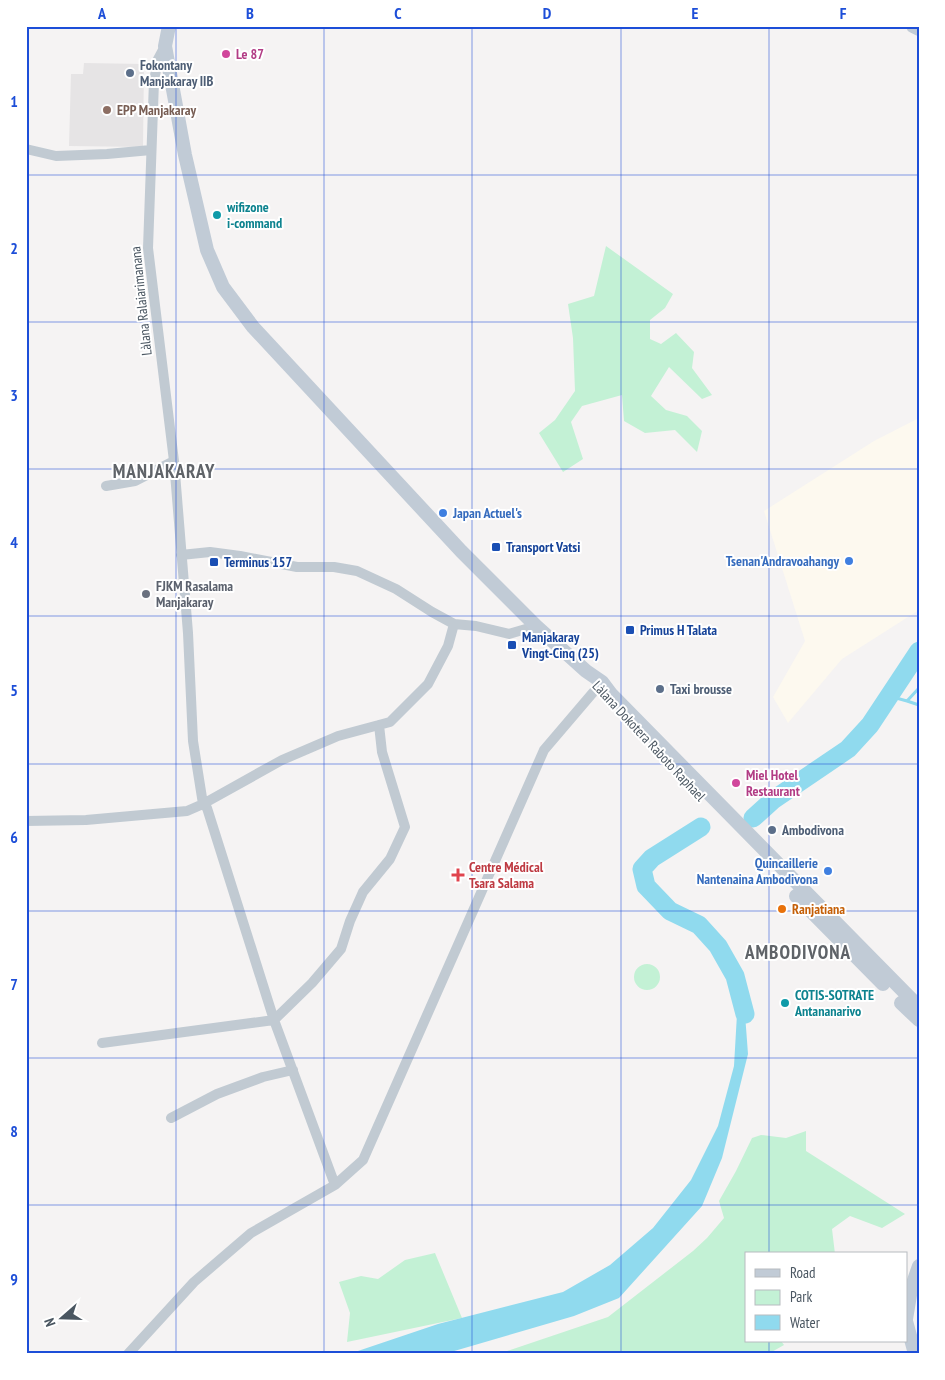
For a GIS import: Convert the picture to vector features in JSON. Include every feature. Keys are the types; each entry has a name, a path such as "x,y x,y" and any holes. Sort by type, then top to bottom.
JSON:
{"main road":[{"path":"165,46 169,26"},
{"path":"913,26 919,29"},
{"name":"Làlana Dokotera Raboto Raphael","path":"165,46 185,155 207,250 223,286 253,327 461,551 536,626 611,694 919,1020"},
{"name":"Làlana Dokotera Raboto Raphael","path":"817,911 919,1007"},
{"path":"908,1308 911,1290 919,1266"},
{"path":"908,1328 914,1354"}],"street":[{"name":"Làlana Ralaiarimanana","path":"165,46 158,59 154,81 148,248 174,461 188,633 193,741 203,804 207,808 274,1020 335,1185"},
{"path":"26,149 56,156 151,150"},
{"path":"106,486 135,481 174,461"},
{"path":"181,555 210,552 297,567 334,567 357,571 396,589 454,624 476,626 509,634 536,626"},
{"path":"26,821 86,820 188,811 282,760 338,736 390,722 428,684 448,646 454,624"},
{"path":"128,1354 194,1282 251,1233 335,1185 364,1160 544,750 600,685"},
{"path":"102,1044 274,1020 342,950 350,921 362,892 390,859 405,826 382,752 379,726"},
{"path":"171,1118 218,1094 263,1077 293,1070"}],"shaded area":[{"name":"EPP Manjakaray","path":"84,63 144,64 143,147 69,146 71,74 83,74"},
{"name":"Tsenan'Andravoahangy","path":"919,418 919,610 842,659 788,723 773,697 805,641 764,511 874,441"}],"green space":[{"path":"606,246 673,294 665,308 650,320 650,339 661,344 676,333 694,352 692,368 712,395 702,399 669,367 651,396 666,410 687,416 702,431 697,452 675,430 645,433 624,421 622,395 582,406 571,422 583,459 563,472 539,433 555,420 575,391 573,338 568,304 594,296"},
{"path":"647,964 656,968 660,977 656,986 647,990 638,986 634,977 638,968"},
{"path":"806,1131 806,1151 905,1214 882,1228 850,1216 832,1229 835,1252 745,1252 745,1342 782,1342 784,1345 768,1354 498,1354 608,1317 693,1251 724,1218 719,1201 752,1138 761,1135 786,1138"},
{"path":"435,1253 462,1318 347,1342 350,1313 339,1282 361,1276 378,1279 405,1260"}],"water":[{"path":"737,1014 745,1014 748,1054 722,1158 702,1206 619,1298 574,1316 444,1354 349,1354 438,1324 563,1292 610,1265 653,1228 691,1180 718,1126 734,1066"}],"waterway":[{"path":"753,818 773,800 848,749 870,725 919,651"},
{"path":"889,696 907,701 919,688"},
{"path":"907,701 919,705"},
{"path":"701,827 652,858 642,869 646,886 670,911 699,925 718,946 735,976 745,1014"}],"place":[{"name":"Le 87","path":"226,54"},
{"name":"Fokontany Manjakaray IIB","path":"130,73"},
{"name":"EPP Manjakaray","path":"107,110"},
{"name":"wifizone i-command","path":"217,215"},
{"name":"Japan Actuel's","path":"443,513"},
{"name":"Transport Vatsi","path":"496,547"},
{"name":"Tsenan'Andravoahangy","path":"849,561"},
{"name":"Terminus 157","path":"214,562"},
{"name":"FJKM Rasalama Manjakaray","path":"146,594"},
{"name":"Primus H Talata","path":"630,630"},
{"name":"Manjakaray Vingt-Cinq (25)","path":"512,645"},
{"name":"Taxi brousse","path":"660,689"},
{"name":"Miel Hotel Restaurant","path":"736,783"},
{"name":"Ambodivona","path":"772,830"},
{"name":"Quincaillerie Nantenaina Ambodivona","path":"828,871"},
{"name":"Centre Médical Tsara Salama","path":"458,875"},
{"name":"Ranjatiana","path":"782,909"},
{"name":"COTIS-SOTRATE Antananarivo","path":"785,1003"}],"district":[{"name":"MANJAKARAY","path":"164,471"},
{"name":"AMBODIVONA","path":"798,952"}]}
